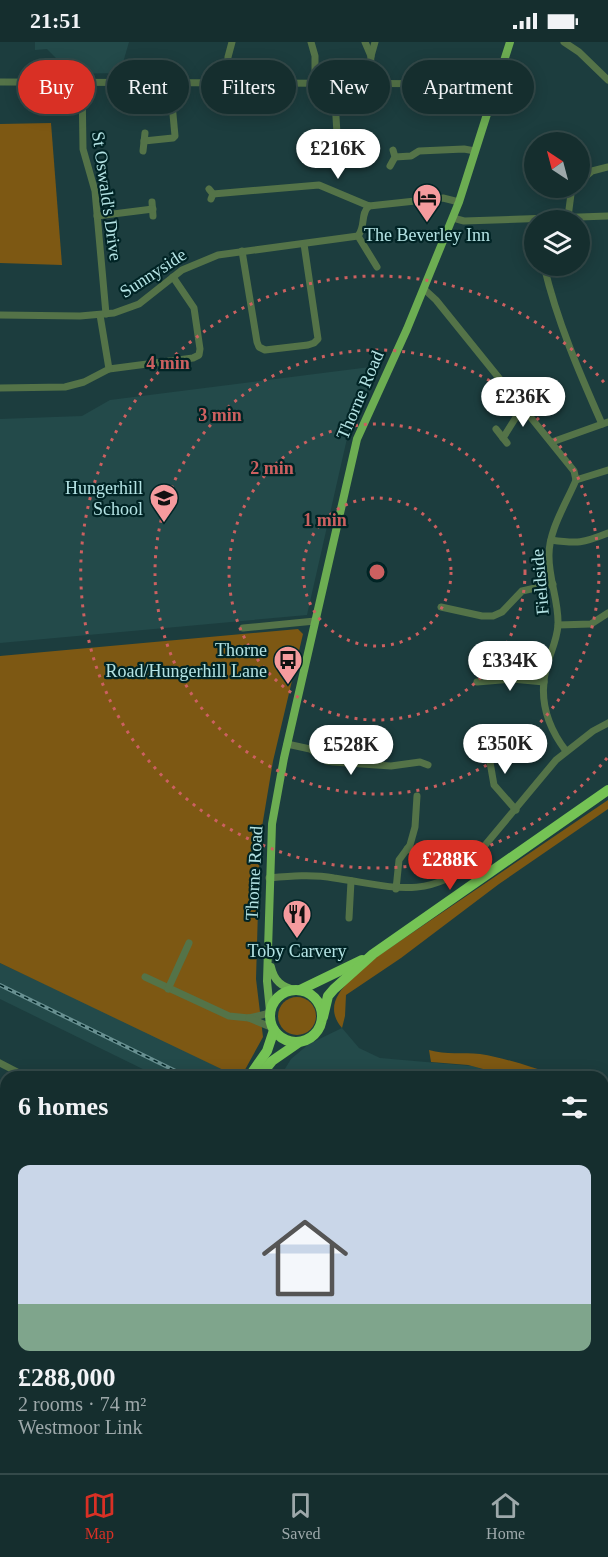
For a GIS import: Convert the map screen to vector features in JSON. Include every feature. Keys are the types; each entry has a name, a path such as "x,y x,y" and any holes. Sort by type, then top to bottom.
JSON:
{"highway":[{"path":"264,1071 272,1061 317,1033 328,996 373,954 608,790"},
{"path":"253,1071 267,1051 273,1029 270,1012 276,999 373,954"},
{"path":"298,990 316,999 323,1017"},
{"path":"273,1029 284,1040 298,1043"}],"main road":[{"name":"Thorne Road","path":"504,60 510,42"},
{"name":"Thorne Road","path":"270,1012 267,981 272,824 287,744 357,439 453,218 487,114"},
{"path":"268,952 276,980 287,988 298,990"}],"street":[{"path":"228,60 232,42"},
{"path":"311,42 315,60"},
{"path":"365,42 371,56"},
{"path":"371,60 375,42"},
{"path":"569,43 608,80"},
{"path":"0,82 18,82"},
{"name":"St Oswald's Drive","path":"82,114 83,149 95,191 109,369"},
{"path":"143,151 144,137 172,138 175,136 173,114"},
{"path":"336,114 337,134"},
{"path":"390,166 394,154 411,156 419,151 464,149 475,151"},
{"path":"590,173 608,167"},
{"path":"211,194 319,185 369,206 443,198 459,202"},
{"path":"369,206 364,213 364,226 358,236 377,267"},
{"path":"97,216 153,209"},
{"path":"590,217 608,216"},
{"path":"453,218 464,221 524,221"},
{"name":"Sunnyside","path":"0,315 80,316 130,309 154,294 173,277 203,260 218,255 358,236"},
{"path":"242,251 257,342 259,347 265,350 311,344 318,339 304,244"},
{"path":"546,276 564,334 605,423 552,442"},
{"path":"0,388 74,385 109,369 199,356 201,353 194,308 173,277"},
{"path":"424,289 436,300 552,442 574,471 576,480 608,470"},
{"path":"496,429 505,440 523,406"},
{"name":"Fieldside","path":"566,751 548,723 543,696 544,682 558,625 549,555 551,540 576,480"},
{"path":"551,540 586,542 608,533"},
{"path":"439,607 482,616 493,616 502,612 522,591 553,584"},
{"path":"558,625 591,624 608,613"},
{"path":"243,628 315,621"},
{"path":"477,682 512,679 544,682"},
{"path":"269,878 318,876 396,889 426,886 454,875 471,862 566,751 608,723"},
{"path":"287,744 310,749 333,762 391,766 420,762 428,765"},
{"path":"487,745 494,785 516,810"},
{"path":"396,889 401,855 410,845 415,827 417,796"},
{"path":"440,855 441,844"},
{"path":"407,849 419,854 450,855"},
{"path":"349,918 351,881"},
{"path":"168,989 189,943"},
{"path":"145,977 229,1016 249,1018 273,1029"},
{"path":"249,1018 270,1012"},
{"path":"0,1063 15,1071"}],"shaded area":[{"path":"35,42 129,42 124,60 107,60 107,73 95,73 95,60 58,60 47,49 35,50"},
{"path":"51,123 62,265 0,263 0,124"},
{"name":"Hungerhill School","path":"378,366 348,434 307,615 0,643 0,419 82,416 110,400"},
{"path":"298,629 303,634 273,761 260,839 256,979 263,1037 244,1071 225,1071 0,963 0,656"},
{"path":"608,800 608,809 499,884 401,958 346,995 342,1028 334,1007 337,997 360,971 378,956"},
{"path":"0,963 226,1071 147,1071 0,999"},
{"path":"297,997 311,1002 316,1016 311,1030 297,1035 283,1030 278,1016 283,1002"},
{"path":"342,1028 359,1048 380,1058 472,1066 484,1071 284,1071 291,1059 309,1044"},
{"path":"429,1050 474,1053 509,1060 544,1071 484,1071 468,1065 431,1062"}],"railway":[{"path":"0,985 176,1071"}],"place":[{"name":"The Beverley Inn","path":"427,224"},
{"name":"Hungerhill School","path":"164,524"},
{"name":"Thorne Road/Hungerhill Lane","path":"288,686"},
{"name":"Toby Carvery","path":"297,940"}]}
